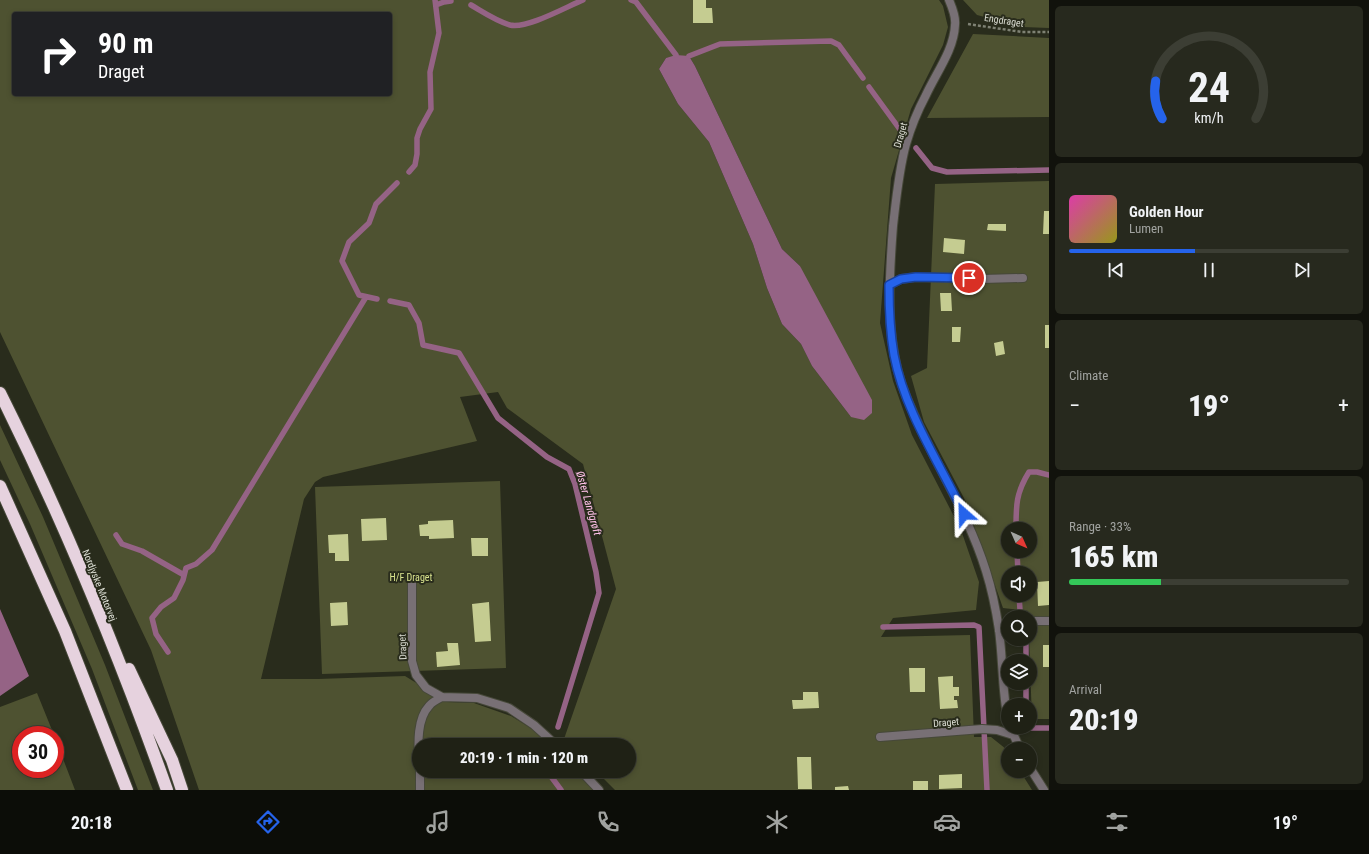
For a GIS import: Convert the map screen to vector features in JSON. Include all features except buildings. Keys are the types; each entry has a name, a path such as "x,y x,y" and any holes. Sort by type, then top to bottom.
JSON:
{"highway":[{"name":"Nordjyske Motorvej","path":"0,393 21,435 65,532 117,657 167,790"},
{"path":"0,486 65,631 127,790"},
{"path":"65,532 172,760 182,790"}],"street":[{"name":"Draget","path":"949,0 956,24 952,41 924,97 915,120 906,145 898,187 893,226 889,285 890,320 894,356 903,387 922,433 970,527 986,570 996,610 1005,698"},
{"path":"889,285 901,279 916,277 982,279 1023,278"},
{"name":"Draget","path":"412,582 412,661 416,675 426,688 442,697 477,698 508,708 534,726 548,738"},
{"path":"1037,621 1049,621"},
{"path":"418,738 420,723 429,706 442,697"},
{"name":"Draget","path":"880,737 982,729 1001,730"},
{"path":"420,778 420,790"},
{"path":"588,778 599,790"},
{"path":"1036,778 1044,790"}],"path":[{"name":"Engdraget","path":"956,24 974,24 1022,32 1049,32"}],"green space":[{"path":"0,0 939,0 943,6 948,27 943,45 911,109 891,178 880,323 893,381 912,435 961,530 979,582 976,610 893,618 881,637 970,635 974,737 991,737 1001,745 1001,778 1024,778 1032,790 615,790 603,778 636,778 636,738 564,738 616,589 583,464 507,408 498,392 460,397 477,441 323,477 315,482 304,499 261,679 405,676 447,702 474,703 511,716 544,738 412,738 412,778 582,778 593,790 199,790 151,650 0,332","holes":["689,56 782,249 800,266 851,417 812,366 801,344 782,324 767,288 753,244 709,142 678,104 659,69 666,58"]},
{"path":"963,0 1049,0 1049,28 1023,27 977,15"},
{"path":"973,34 1049,38 1049,117 927,118"},
{"path":"1049,181 1049,719 1037,719 1037,698 1031,698 1031,690 1037,690 1037,654 1030,654 1029,646 1037,646 1037,610 1003,608 965,500 924,422 911,376 927,368 935,184"},
{"path":"0,425 43,517 105,665 153,790 138,790 92,669 30,524 0,460"},
{"name":"H/F Draget","path":"500,481 506,668 322,674 315,487"},
{"path":"37,693 50,726 12,726 12,778 64,778 64,761 75,790 0,790 0,707"}],"shaded area":[{"path":"676,55 689,56 695,66 782,249 800,266 872,400 872,413 864,420 851,417 812,366 801,344 782,324 767,288 753,244 709,142 678,104 659,69 666,58"},
{"path":"0,609 29,676 0,696"}],"waterway":[{"name":"Øster Landgrøft","path":"409,172 415,165 417,138 420,129 431,109 430,72 439,33 435,0"},
{"path":"471,5 500,21 510,25 517,25 536,21 583,0"},
{"path":"631,0 636,2 676,55"},
{"path":"436,5 451,1"},
{"path":"689,56 720,44 831,41 839,45 863,78"},
{"path":"869,87 901,131"},
{"path":"916,148 932,168 947,172 1049,170"},
{"name":"Øster Landgrøft","path":"377,299 359,295 342,261 349,242 369,223 376,204 397,183"},
{"path":"168,652 156,634 152,618 161,607 174,598 183,580 186,568 196,564 212,550 366,297"},
{"name":"Øster Landgrøft","path":"390,301 409,305 419,323 423,345 459,353 498,418 547,457 569,469 575,484 596,572 599,593 558,727"},
{"path":"1016,522 1019,493 1021,486 1029,472 1049,475"},
{"path":"116,535 122,544 142,551 184,575"},
{"path":"1017,558 1018,566"},
{"path":"1019,602 1020,610"},
{"path":"883,627 974,625 979,627 987,790"},
{"path":"1026,646 1026,654"},
{"path":"1026,690 1026,698"},
{"path":"1037,728 1049,728"},
{"name":"Øster Landgrøft","path":"552,778 561,790"}],"route":[{"path":"964,514 922,433 903,387 894,356 890,320 889,285 901,279 916,277 969,278"}]}
